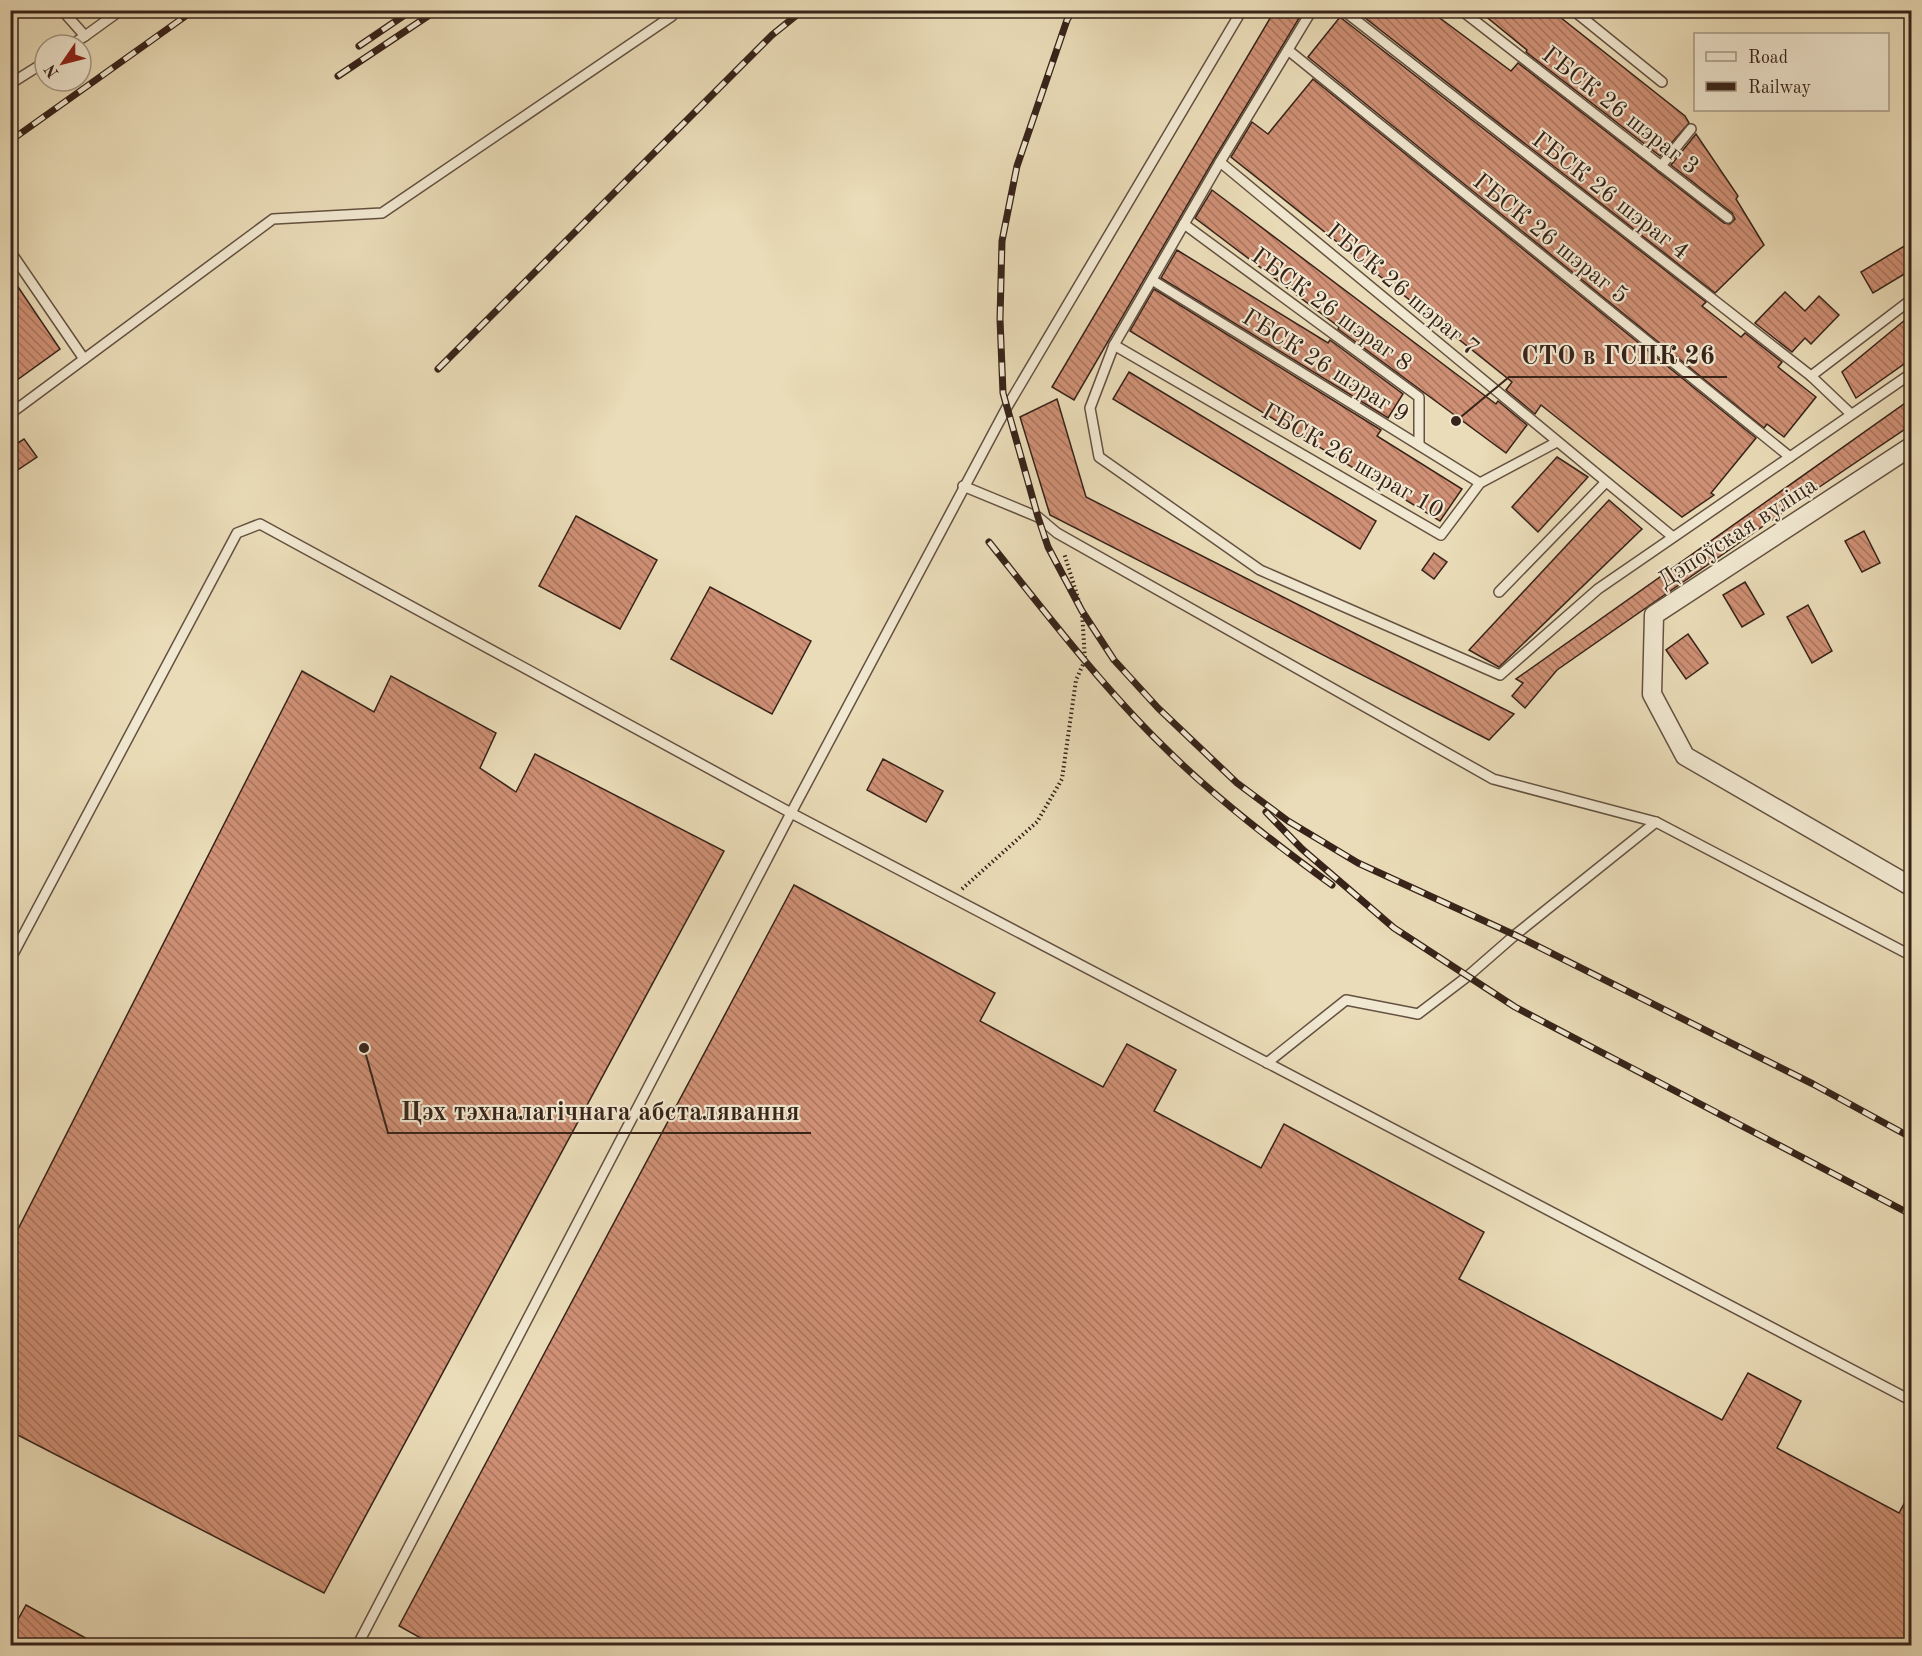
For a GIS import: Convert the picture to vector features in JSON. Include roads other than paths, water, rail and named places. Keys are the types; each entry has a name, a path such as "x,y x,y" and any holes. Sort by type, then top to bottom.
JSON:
{"street":[{"name":"Дэпоўская вуліца","path":"1911,446 1653,615 1652,694 1685,756 1911,887"}],"lane":[{"path":"62,10 82,33"},
{"path":"89,33 121,10"},
{"path":"10,414 273,219 382,213 672,16 668,10"},
{"path":"357,1646 963,486 1006,407 1242,10"},
{"path":"1312,10 1220,162 1114,345 1090,408 1099,457 1260,570 1500,675 1598,589 1911,373"},
{"name":"ГБСК 26 шэраг 4","path":"1343,10 1811,376 1851,414"},
{"name":"ГБСК 26 шэраг 3","path":"1461,10 1728,218"},
{"path":"1573,10 1662,82"},
{"name":"ГБСК 26 шэраг 5","path":"1288,50 1790,457"},
{"path":"10,84 33,70"},
{"path":"1661,166 1691,129"},
{"name":"ГБСК 26 шэраг 7","path":"1220,162 1673,537"},
{"name":"ГБСК 26 шэраг 8","path":"1184,225 1419,397 1419,445"},
{"path":"10,250 84,359"},
{"name":"ГБСК 26 шэраг 9","path":"1152,280 1480,483"},
{"path":"1811,376 1911,299"},
{"name":"ГБСК 26 шэраг 10","path":"1114,345 1441,535 1480,483 1557,442"},
{"path":"1499,592 1606,482"},
{"path":"963,486 1038,517 1057,533 1493,780 1656,822 1911,956"},
{"path":"10,960 237,532 260,524 792,813 1911,1401"},
{"path":"1267,1063 1346,1000 1418,1014 1468,976 1515,935 1656,822"}],"railway":[{"path":"10,141 194,10"},
{"path":"359,46 412,10"},
{"path":"338,76 437,10"},
{"path":"438,369 772,35 803,10"},
{"path":"1073,10 1067,20 1017,166 1002,241 1000,319 1003,393 1048,547 1082,611 1114,660 1158,708 1237,783 1288,821 1358,863 1515,935 1813,1084 1912,1138"},
{"path":"989,542 1095,673 1163,746 1245,819 1332,885"},
{"path":"1266,812 1302,849 1394,928 1515,1007 1912,1215"}],"place":[{"name":"СТО в ГСПК 26","path":"1456,421"},
{"name":"Цэх тэхналагічнага абсталявання","path":"364,1048"}]}
